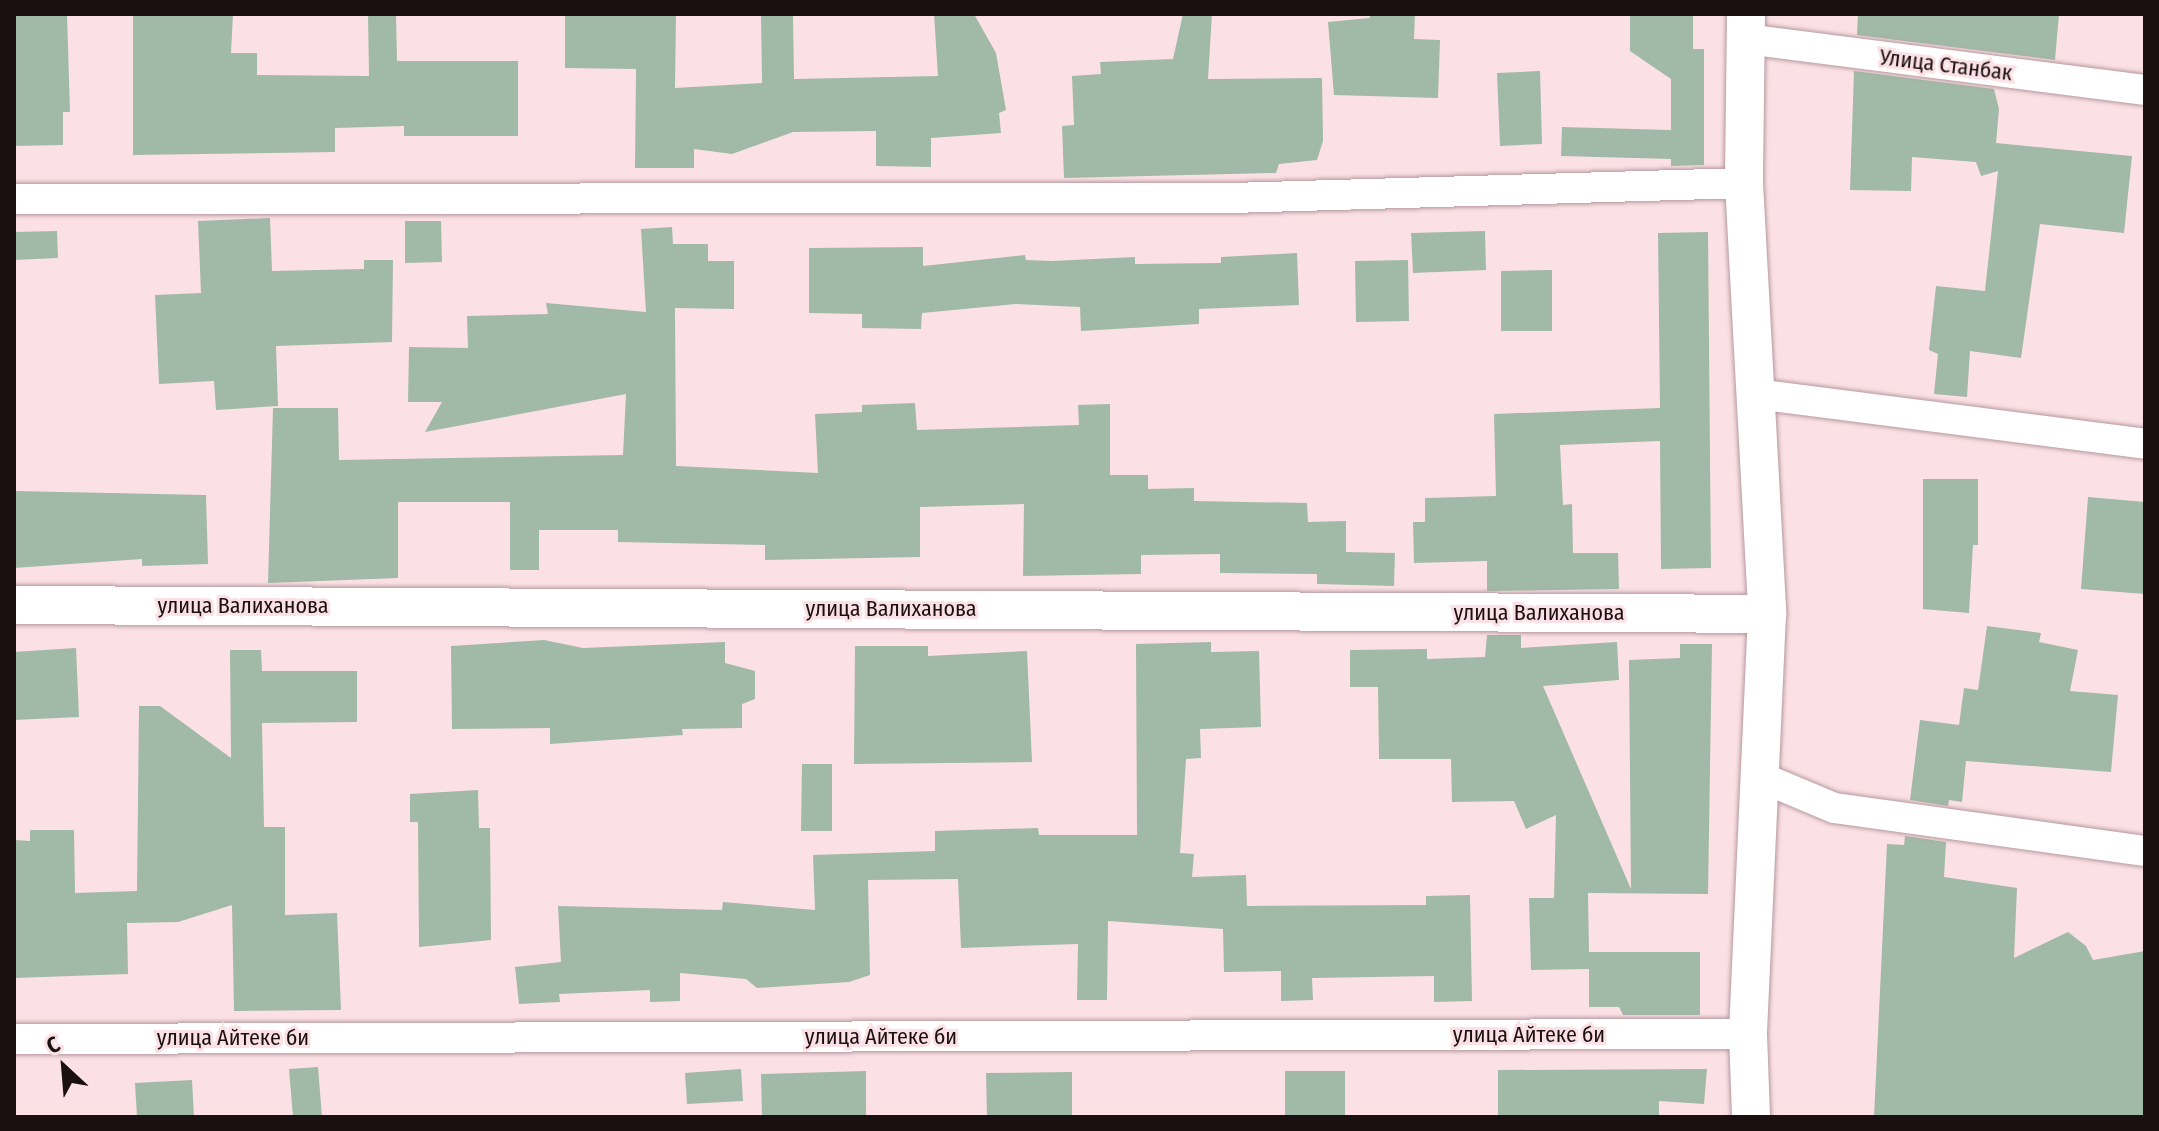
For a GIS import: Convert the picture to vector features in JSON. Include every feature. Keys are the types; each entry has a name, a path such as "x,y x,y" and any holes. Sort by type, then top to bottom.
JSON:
{"street":[{"name":"Улица Станбак","path":"1746,27 2145,90"},
{"path":"1746,27 1744,183 1767,614 1748,1034 1751,1117"},
{"path":"14,199 1231,198 1744,183"},
{"path":"1756,394 2145,444"},
{"name":"улица Валиханова","path":"14,605 1767,614"},
{"path":"1760,777 1834,808 2145,851"},
{"name":"улица Айтеке би","path":"14,1039 1748,1034"}],"building":[{"path":"14,14 67,14 70,112 63,112 63,145 14,146"},
{"path":"133,14 233,14 231,53 257,53 257,75 369,76 368,14 396,14 397,61 518,61 518,136 404,136 404,126 335,128 335,152 133,155"},
{"path":"565,14 676,14 675,88 762,83 761,14 793,14 794,79 938,76 934,14 974,14 996,53 1006,110 999,113 1001,133 931,138 931,167 876,166 876,131 793,132 732,154 694,149 694,168 635,168 636,69 565,68"},
{"path":"1183,14 1212,14 1208,79 1322,78 1323,141 1317,160 1279,164 1276,173 1064,178 1062,126 1074,125 1072,76 1101,74 1100,62 1173,59"},
{"path":"1370,14 1415,14 1414,39 1440,40 1438,98 1334,95 1328,22 1370,18"},
{"path":"1630,14 1693,14 1693,49 1704,49 1704,165 1671,166 1671,159 1561,156 1562,127 1671,130 1671,79 1630,51"},
{"path":"1858,14 2059,14 2055,60 1857,35"},
{"path":"1540,71 1542,144 1500,146 1497,73"},
{"path":"1854,71 1994,89 1999,109 1996,143 2132,156 2124,233 2040,224 2021,358 1970,351 1967,397 1934,394 1938,354 1929,350 1936,286 1985,291 1998,171 1981,176 1976,162 1912,157 1911,191 1850,190"},
{"path":"270,218 272,271 364,269 364,260 393,260 392,342 276,346 278,406 216,410 214,381 159,384 155,295 201,293 198,221"},
{"path":"405,221 441,221 442,262 405,263"},
{"path":"672,227 673,244 708,244 708,261 734,261 734,309 675,308 676,466 818,473 815,414 862,412 862,405 915,403 917,430 1079,425 1078,405 1110,404 1110,475 1148,475 1148,489 1194,488 1194,501 1307,503 1308,522 1346,521 1346,552 1395,553 1394,586 1317,584 1317,574 1220,573 1220,554 1141,555 1141,574 1023,576 1024,504 920,507 920,557 765,560 765,545 618,542 618,530 539,530 539,570 510,570 510,502 398,502 398,578 268,583 273,408 338,408 339,460 623,455 626,394 425,432 442,402 408,402 409,347 468,348 467,316 548,314 546,303 646,312 641,229"},
{"path":"57,231 58,258 14,260 14,232"},
{"path":"1485,231 1486,270 1413,273 1411,233"},
{"path":"1708,232 1711,568 1661,569 1660,441 1560,445 1563,505 1572,504 1573,553 1618,553 1619,589 1487,591 1487,561 1414,563 1413,522 1425,522 1425,498 1496,496 1494,414 1660,408 1658,233"},
{"path":"923,247 923,266 1025,255 1026,260 1052,261 1135,257 1135,264 1221,263 1221,257 1297,253 1299,305 1199,309 1199,324 1081,331 1080,307 1016,304 922,313 921,329 862,328 862,314 809,313 809,248"},
{"path":"1408,260 1409,321 1356,322 1355,261"},
{"path":"1552,270 1552,331 1501,331 1501,271"},
{"path":"1923,479 1978,479 1978,545 1973,545 1969,613 1923,609"},
{"path":"14,491 206,495 208,564 142,566 142,559 14,568"},
{"path":"2088,497 2145,502 2145,594 2081,589"},
{"path":"1987,626 2041,633 2039,642 2078,650 2070,691 2118,695 2111,772 1966,761 1962,802 1949,800 1948,806 1910,800 1920,720 1959,725 1964,688 1978,690"},
{"path":"1487,635 1521,635 1521,648 1617,642 1619,680 1543,686 1631,889 1629,660 1680,658 1680,644 1712,644 1708,894 1588,893 1589,952 1700,952 1700,1015 1623,1015 1619,1007 1589,1007 1589,969 1531,970 1529,898 1554,898 1556,815 1526,829 1514,801 1452,802 1451,759 1379,759 1378,687 1350,687 1350,650 1427,649 1427,659 1485,657"},
{"path":"544,640 583,648 725,642 725,663 755,671 755,699 742,704 742,728 682,729 683,735 550,744 550,728 452,729 451,646"},
{"path":"1211,642 1211,652 1259,651 1261,727 1200,729 1201,758 1186,759 1180,853 1194,854 1192,877 1246,875 1247,906 1426,905 1426,896 1470,895 1472,1001 1434,1002 1434,976 1312,978 1313,1000 1281,1001 1281,971 1224,972 1223,929 1108,921 1107,1000 1077,1000 1078,944 961,948 958,879 868,880 870,975 849,982 757,988 746,979 680,973 680,1001 650,1002 650,990 559,994 560,1002 519,1004 515,967 561,962 558,906 722,910 723,902 815,910 813,855 935,851 935,831 1038,828 1039,835 1137,835 1136,644"},
{"path":"855,646 928,646 928,656 1027,651 1032,762 854,764"},
{"path":"76,648 79,717 14,720 14,652"},
{"path":"230,650 261,650 262,671 357,671 357,722 262,723 264,827 285,827 285,915 337,913 341,1010 234,1011 232,905 178,922 127,923 128,974 14,978 14,840 30,841 30,830 74,830 75,893 137,891 139,706 160,706 231,758"},
{"path":"802,764 832,764 832,831 801,831"},
{"path":"478,790 479,828 490,828 491,940 419,947 418,822 410,822 410,794"},
{"path":"1905,836 1946,842 1944,877 2017,888 2014,958 2068,932 2086,946 2093,960 2145,951 2145,1117 1874,1117 1887,844 1904,845"},
{"path":"318,1067 322,1117 293,1117 289,1069"},
{"path":"741,1069 743,1101 687,1104 685,1073"},
{"path":"1707,1069 1704,1104 1659,1101 1659,1117 1498,1117 1498,1070"},
{"path":"866,1071 866,1117 762,1117 761,1074"},
{"path":"1285,1071 1345,1071 1345,1117 1285,1117"},
{"path":"1072,1072 1072,1117 987,1117 986,1073"},
{"path":"192,1080 194,1117 137,1117 135,1083"}]}
